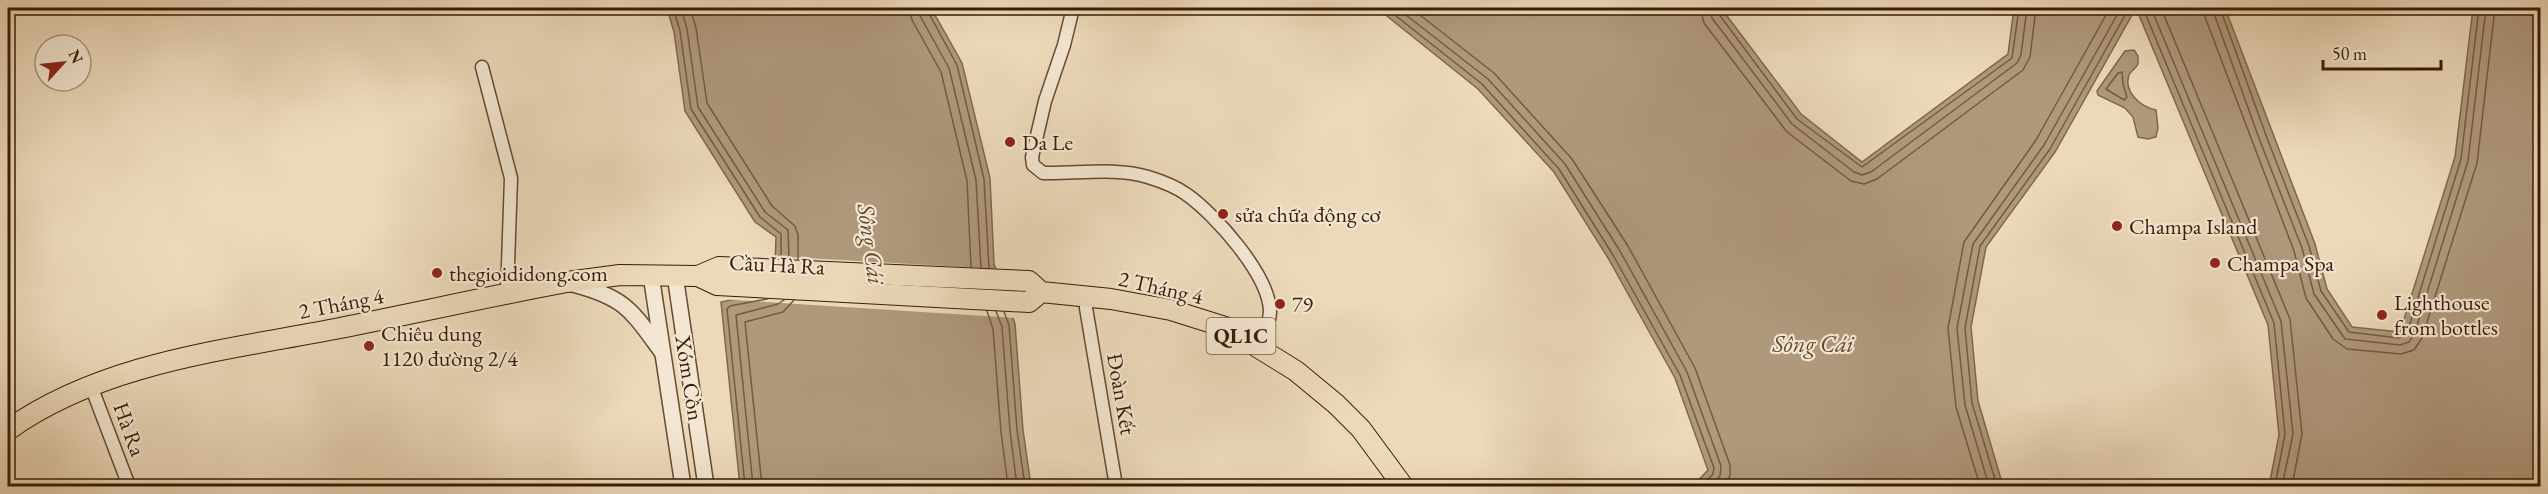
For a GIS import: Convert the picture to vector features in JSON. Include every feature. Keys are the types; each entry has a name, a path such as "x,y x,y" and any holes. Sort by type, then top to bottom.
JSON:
{"main road":[{"name":"Cầu Hà Ra","path":"698,276 719,267 1035,287"},
{"name":"2 Tháng 4","path":"8,430 47,407 91,386 198,355 567,282 620,275 698,276"},
{"name":"2 Tháng 4","path":"1035,287 1170,310 1225,327 1296,371 1336,404 1361,429 1403,486"}],"street":[{"path":"1073,8 1064,45 1045,101 1032,157 1033,165 1043,173 1110,172 1146,177 1168,184 1186,194 1219,225 1238,248 1264,288 1270,312 1268,325 1254,343"},
{"path":"482,67 511,178 507,293"},
{"name":"Xóm Cồn","path":"651,275 683,486"},
{"name":"Xóm Cồn","path":"675,276 706,486"},
{"path":"567,282 601,291 620,301 634,314 664,355"},
{"name":"Đoàn Kết","path":"1086,308 1116,486"},
{"name":"Hà Ra","path":"91,386 129,486"}],"water":[{"name":"Sông Cái","path":"667,8 931,8 962,63 990,178 994,264 1015,324 1023,430 1031,486 740,486 721,302 774,291 776,237 755,222 685,111 674,32"},
{"name":"Sông Cái","path":"1377,8 1721,8 1801,114 1862,162 2008,54 2014,8 2136,8 2055,152 1986,247 1971,327 1978,401 2003,486 1693,486 1708,470 1675,378 1608,258 1554,172 1478,89"},
{"path":"2136,8 2225,8 2315,244 2327,289 2352,327 2400,332 2455,157 2473,8 2540,8 2540,486 2269,486 2279,435 2268,325"},
{"path":"2134,50 2138,56 2138,64 2129,75 2131,93 2139,102 2156,110 2158,128 2156,137 2148,139 2138,137 2133,117 2125,108 2098,95 2097,91 2125,51"}],"pier":[{"path":"772,256 998,269 1016,318 720,299 771,289"}],"place":[{"name":"Da Le","path":"1010,142"},
{"name":"sửa chữa động cơ","path":"1223,214"},
{"name":"Champa Island","path":"2117,226"},
{"name":"Champa Spa","path":"2215,263"},
{"name":"thegioididong.com","path":"437,273"},
{"name":"79","path":"1280,304"},
{"name":"Lighthouse from bottles","path":"2382,315"},
{"name":"Chiêu dung 1120 đường 2/4","path":"369,346"}]}
